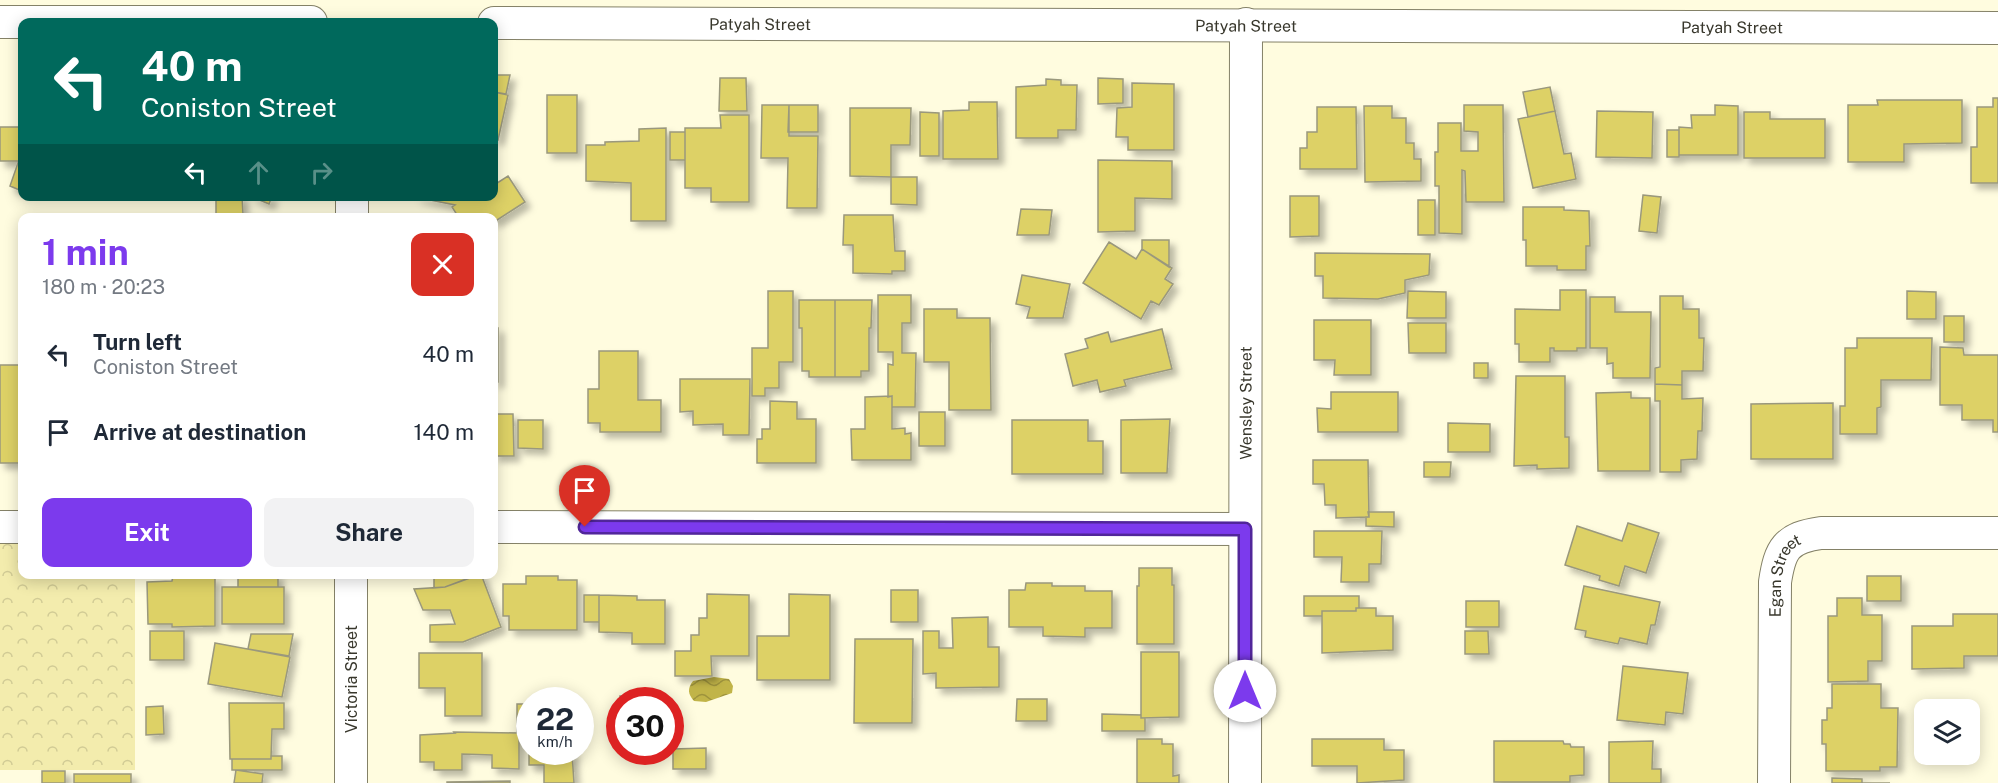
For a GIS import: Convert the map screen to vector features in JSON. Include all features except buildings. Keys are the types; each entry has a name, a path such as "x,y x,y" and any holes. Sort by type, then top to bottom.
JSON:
{"street":[{"path":"0,22 18,22"},
{"name":"Patyah Street","path":"498,23 1998,28"},
{"name":"Wensley Street","path":"1245,783 1246,24"},
{"path":"0,527 18,527"},
{"path":"498,527 1245,529"},
{"name":"Egan Street","path":"1774,783 1776,582 1782,551 1793,540 1821,533 1998,533"},
{"name":"Victoria Street","path":"351,579 351,783"}],"green space":[{"path":"0,542 18,542 18,579 135,579 135,770 0,770"}],"water":[{"path":"714,677 729,679 733,686 732,693 706,702 694,701 689,691 693,681"}],"route":[{"path":"585,527 1245,529 1245,691"}]}
